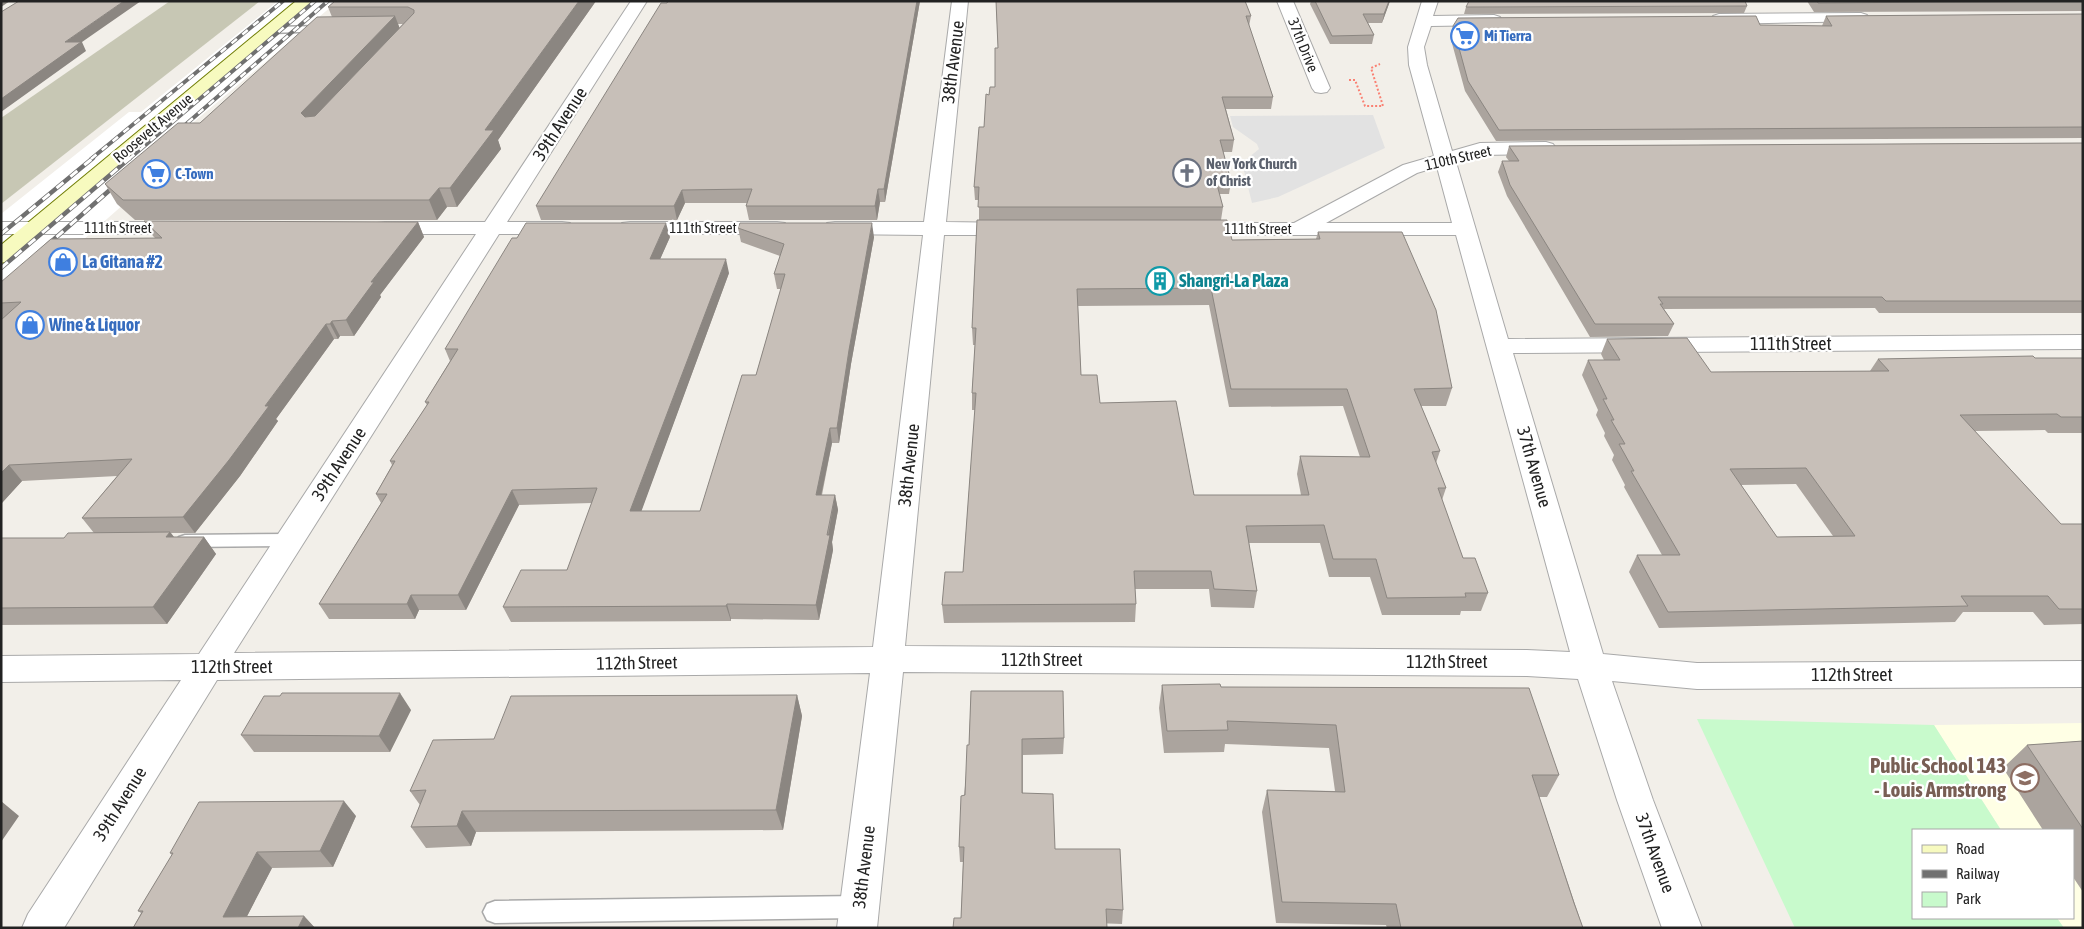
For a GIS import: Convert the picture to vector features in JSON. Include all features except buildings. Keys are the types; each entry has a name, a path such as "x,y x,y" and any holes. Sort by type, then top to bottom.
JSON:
{"main road":[{"name":"Roosevelt Avenue","path":"1,256 306,1"}],"street":[{"name":"39th Avenue","path":"42,928 208,667 639,1"},
{"name":"38th Avenue","path":"858,918 888,660 933,228 960,1"},
{"name":"37th Drive","path":"1285,1 1321,88"},
{"path":"1775,1 1786,19"},
{"path":"1426,11 1511,20"},
{"name":"37th Avenue","path":"1426,11 1416,47 1418,65 1590,666 1635,800 1682,928"},
{"path":"1708,19 1876,18"},
{"name":"110th Street","path":"1298,229 1410,169 1488,149 1568,148"},
{"name":"111th Street","path":"1,228 201,228"},
{"path":"361,228 582,228"},
{"name":"111th Street","path":"610,228 1036,228"},
{"name":"111th Street","path":"1175,228 1466,229"},
{"name":"111th Street","path":"1499,346 2083,342"},
{"name":"112th Street","path":"1,669 888,660 1490,662 1590,666 1698,676 2083,674"}],"lane":[{"path":"271,30 336,29"},
{"path":"171,541 290,540"},
{"path":"494,912 858,918"}],"path":[{"path":"1348,80 1355,80 1365,106 1383,106 1371,68 1380,64"}],"shaded area":[{"path":"170,1 260,1 1,204 1,118"},
{"path":"1373,115 1385,148 1278,197 1252,203 1242,163 1259,149 1257,144 1233,127 1230,116"},
{"name":"Public School 143 - Louis Armstrong","path":"2083,723 2083,928 2064,928 2058,919 2074,919 2074,829 2000,829 1934,725"}],"green space":[{"path":"1697,719 1934,725 2000,829 1912,829 1912,919 2058,919 2064,928 1795,928"}],"pier":[{"path":"278,1 338,1 183,131 124,204 1,312 1,214 129,112 141,112"}],"railway":[{"path":"91,159 283,1"},
{"path":"129,159 315,1"},
{"path":"177,132 328,1"},
{"path":"1,234 93,158"},
{"path":"1,268 130,158"},
{"path":"43,249 120,181"}],"place":[{"name":"Mi Tierra","path":"1465,36"},
{"name":"New York Church of Christ","path":"1187,173"},
{"name":"C-Town","path":"156,174"},
{"name":"La Gitana #2","path":"63,262"},
{"name":"Shangri-La Plaza","path":"1160,281"},
{"name":"Wine & Liquor","path":"30,325"},
{"name":"Public School 143 - Louis Armstrong","path":"2025,778"}]}
